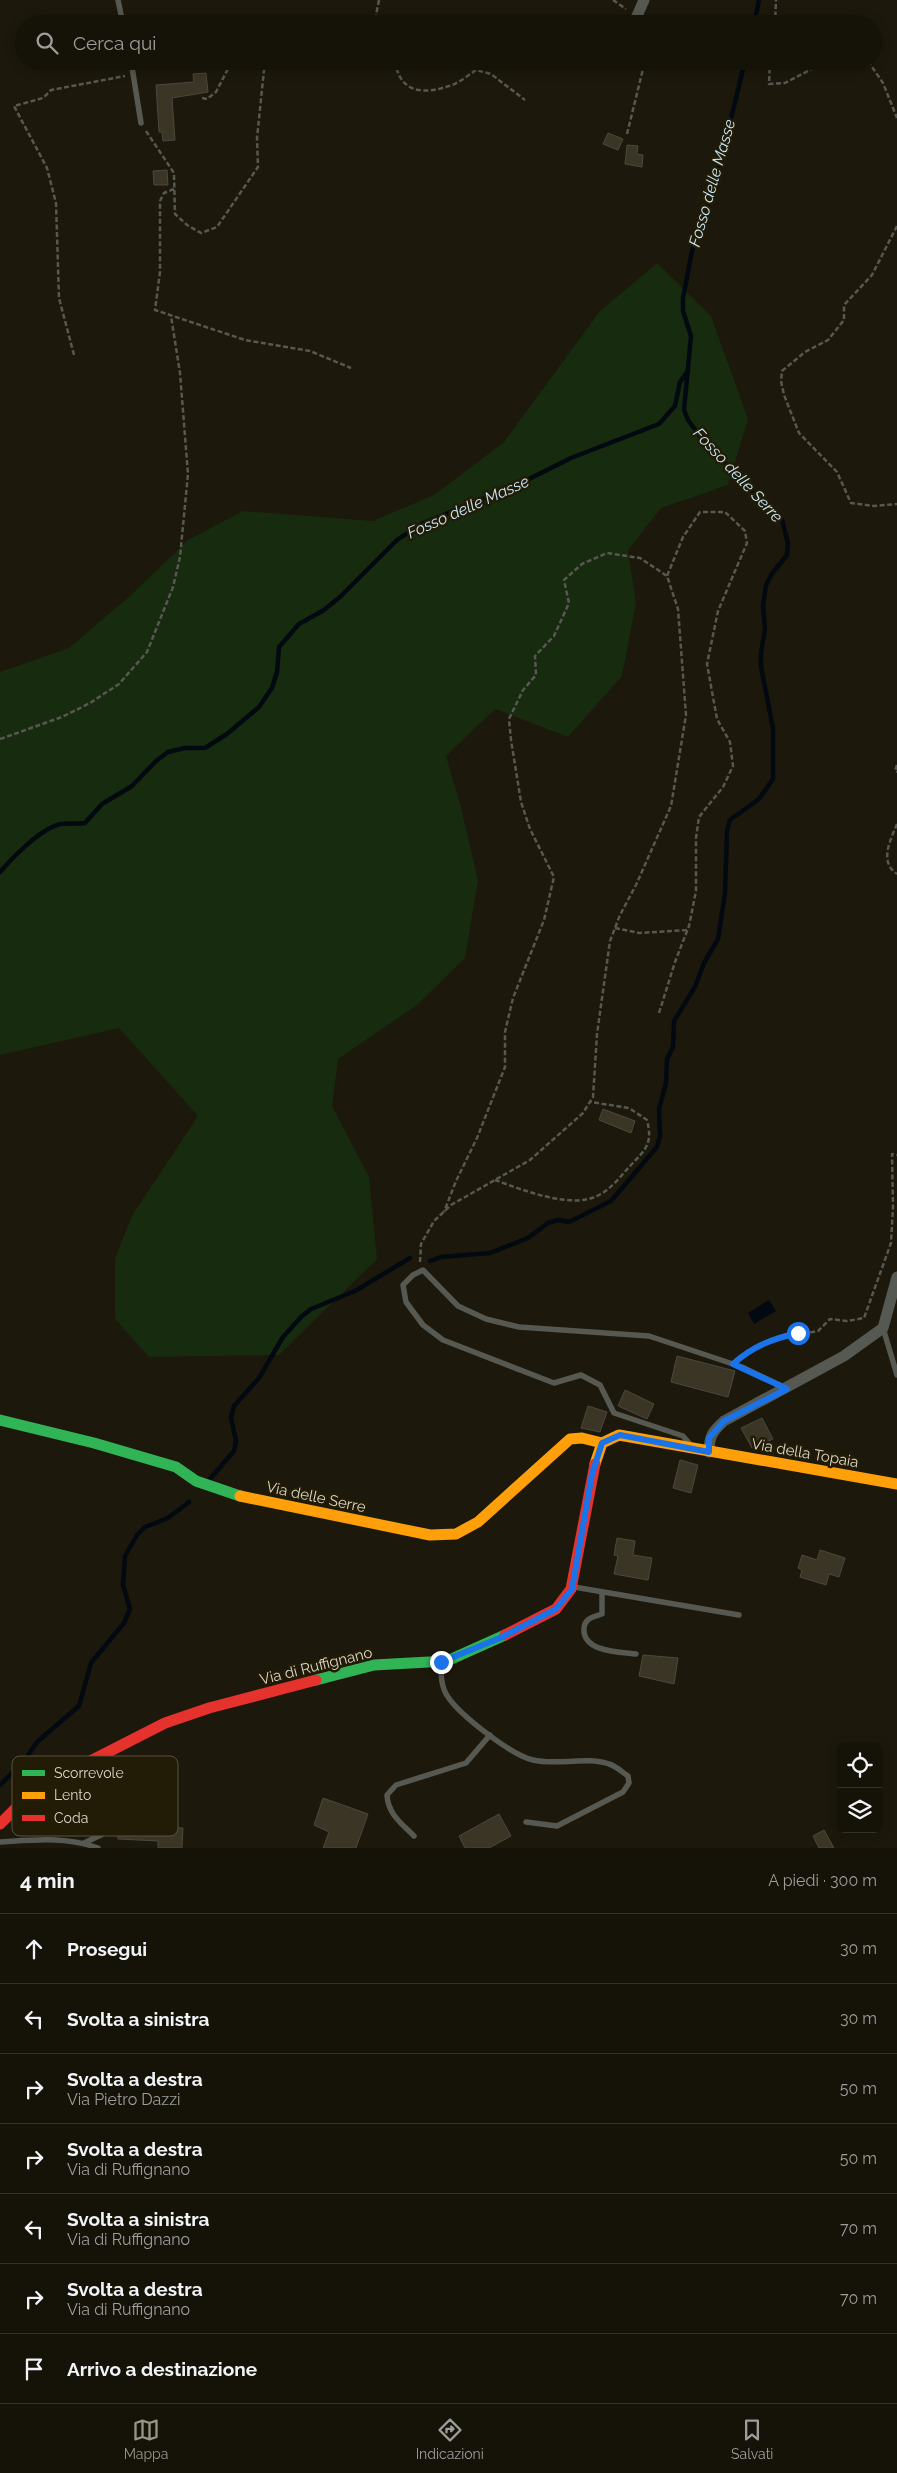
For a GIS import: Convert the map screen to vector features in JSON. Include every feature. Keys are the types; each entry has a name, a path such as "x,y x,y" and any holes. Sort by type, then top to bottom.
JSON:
{"street":[{"path":"637,15 644,0"},
{"path":"602,1443 620,1435 709,1452 709,1438 724,1421 787,1389 844,1356 884,1328 897,1277"},
{"name":"Via delle Serre","path":"0,1420 94,1443 176,1467 196,1481 228,1494 430,1535 456,1534 478,1522 570,1439 582,1438 602,1443"},
{"name":"Via di Ruffignano","path":"102,1756 165,1723 209,1708 374,1665 441,1662 500,1638 556,1609 572,1587 592,1474 602,1443"},
{"name":"Via della Topaia","path":"709,1452 897,1484"},
{"name":"Via di Ruffignano","path":"0,1824 12,1812"}],"lane":[{"path":"118,0 121,15"},
{"path":"133,70 141,123"},
{"path":"694,1449 683,1436 614,1413 600,1385 581,1375 554,1383 443,1340 424,1325 406,1302 403,1285 413,1274 423,1270 458,1306 486,1319 520,1327 649,1336 733,1364 787,1389"},
{"path":"884,1328 897,1375"},
{"path":"572,1587 739,1616"},
{"path":"602,1592 602,1614 590,1618 585,1623 584,1632 591,1644 598,1648 636,1654"},
{"path":"441,1662 441,1679 447,1696 457,1708 490,1735 532,1760 597,1762 613,1766 628,1776 629,1783 623,1792 557,1826 526,1822"},
{"path":"414,1836 392,1815 387,1796 396,1785 466,1763 490,1735"},
{"path":"84,1843 99,1836"},
{"path":"0,1842 54,1839 84,1843 98,1848"}],"path":[{"path":"376,15 379,0"},
{"path":"613,0 636,15"},
{"path":"775,15 776,0"},
{"path":"202,98 207,99 216,92 227,70"},
{"path":"141,123 174,173 176,214 187,225 201,233 217,227 258,167 257,138 264,70"},
{"path":"396,70 397,76 406,86 424,90 453,85 476,70 491,74 525,100"},
{"path":"627,134 643,70"},
{"path":"770,70 769,84 785,84 811,70"},
{"path":"874,70 882,83 897,118"},
{"path":"74,354 59,298 56,203 47,168 14,106 43,98 51,90 134,75"},
{"path":"174,188 164,193 160,201 160,272 155,310 245,340 310,351 351,368"},
{"path":"897,226 872,275 844,305 844,320 828,340 804,352 782,371 780,381 799,433 838,472 852,503 874,506 897,504"},
{"path":"0,739 62,717 90,703 119,684 147,652 173,587 180,557 188,474 180,374 171,316"},
{"path":"659,1013 675,962 688,930 696,891 696,838 699,818 723,787 733,766 730,742 717,719 707,664 718,612 747,543 745,531 725,512 700,512 682,537 667,576"},
{"path":"423,1270 419,1257 421,1244 434,1220 444,1212 451,1205 530,1160 583,1113 593,1097 610,941 672,806 686,715 678,608 667,576 640,558 607,553 582,564 564,580 570,603 554,636 535,656 536,676 523,690 509,718 522,802 530,829 554,877 544,920 513,998 505,1032 505,1067 477,1138 456,1181 444,1212"},
{"path":"897,765 895,770 897,772"},
{"path":"897,824 891,840 887,861 889,868 897,874"},
{"path":"615,928 639,932 688,930"},
{"path":"496,1180 549,1197 580,1200 599,1195 612,1185 644,1151 651,1136 647,1120 629,1108 590,1102"},
{"path":"733,1364 748,1351 770,1340 818,1331 830,1319 847,1321 864,1318 891,1242 893,1207 892,1154 897,1155"}],"green space":[{"path":"657,263 711,316 748,419 728,485 661,508 628,550 636,603 622,676 568,737 495,709 446,756 460,804 478,880 465,958 417,1005 338,1059 332,1106 369,1177 377,1259 279,1355 149,1357 115,1319 115,1258 133,1214 198,1116 119,1028 0,1055 0,672 69,648 131,595 188,540 243,511 373,521 434,495 504,442 600,311"}],"shaded area":[{"path":"769,1300 776,1311 754,1324 748,1313"}],"building":[{"path":"206,73 208,92 172,98 175,140 163,141 162,132 159,132 156,85 194,82 193,74"},
{"path":"608,133 623,139 618,150 603,144"},
{"path":"627,145 638,146 637,154 643,155 642,167 625,164"},
{"path":"167,170 168,185 154,185 153,171"},
{"path":"603,1109 635,1121 631,1133 599,1120"},
{"path":"677,1356 735,1371 728,1397 671,1382"},
{"path":"625,1390 654,1404 647,1419 618,1406"},
{"path":"588,1406 607,1412 600,1432 581,1428"},
{"path":"762,1418 773,1439 752,1448 741,1428"},
{"path":"680,1460 698,1465 691,1493 673,1488"},
{"path":"617,1538 635,1541 633,1555 652,1558 648,1580 614,1574 618,1556 614,1555"},
{"path":"820,1550 845,1558 839,1577 829,1574 826,1585 800,1577 802,1570 798,1568 802,1555 817,1560"},
{"path":"643,1655 678,1658 674,1684 639,1676"},
{"path":"323,1798 368,1814 356,1848 323,1848 329,1832 314,1825"},
{"path":"499,1814 511,1836 489,1848 465,1848 459,1836"},
{"path":"178,1828 183,1828 182,1848 158,1848 158,1841 118,1839 118,1836 178,1836"},
{"path":"824,1830 834,1848 819,1848 813,1836"}],"waterway":[{"name":"Fosso delle Masse","path":"756,15 759,0"},
{"name":"Fosso delle Serre","path":"430,1261 441,1257 490,1253 528,1238 548,1223 558,1220 569,1222 611,1201 657,1147 660,1136 659,1109 666,1083 667,1059 673,1047 674,1021 695,987 704,963 718,939 725,893 727,831 730,820 759,799 773,779 773,728 761,667 765,629 763,606 766,585 771,575 787,555 788,543 782,520 765,505 702,439 688,420 684,410 691,336 683,311 683,298 692,251 716,180 743,70"},
{"name":"Fosso delle Masse","path":"0,872 20,851 45,831 61,824 85,823 102,804 132,786 156,761 168,752 185,748 205,748 227,734 259,707 272,688 277,672 279,647 299,624 324,610 341,596 397,540 421,524 513,487 571,458 659,424 675,406 680,382 688,371"},
{"name":"Fosso delle Serre","path":"209,1480 234,1451 236,1441 231,1418 234,1406 259,1378 283,1337 301,1317 311,1309 355,1291 410,1258"},
{"name":"Fosso delle Serre","path":"28,1756 37,1742 79,1706 91,1663 124,1623 130,1609 123,1585 125,1556 137,1535 145,1527 168,1518 189,1502"},
{"name":"Fosso delle Serre","path":"0,1785 12,1773"}],"traffic: fast":[{"path":"0,1420 94,1443 176,1467 196,1481 240,1496"},
{"path":"316,1680 374,1665 447,1661 505,1635"}],"traffic: slow":[{"path":"595,1464 602,1443 619,1435 897,1484"},
{"path":"240,1496 430,1535 456,1534 478,1522 570,1439 582,1438 602,1443"}],"traffic: jam":[{"path":"505,1635 556,1609 571,1589 595,1464"},
{"path":"100,1756 165,1723 209,1708 316,1680"},
{"path":"0,1824 12,1812"}],"route":[{"path":"441,1662 500,1638 556,1609 572,1589 592,1474 602,1443 620,1435 709,1452 709,1438 713,1431 724,1421 787,1389 733,1364 748,1351 770,1340 798,1333"}]}
